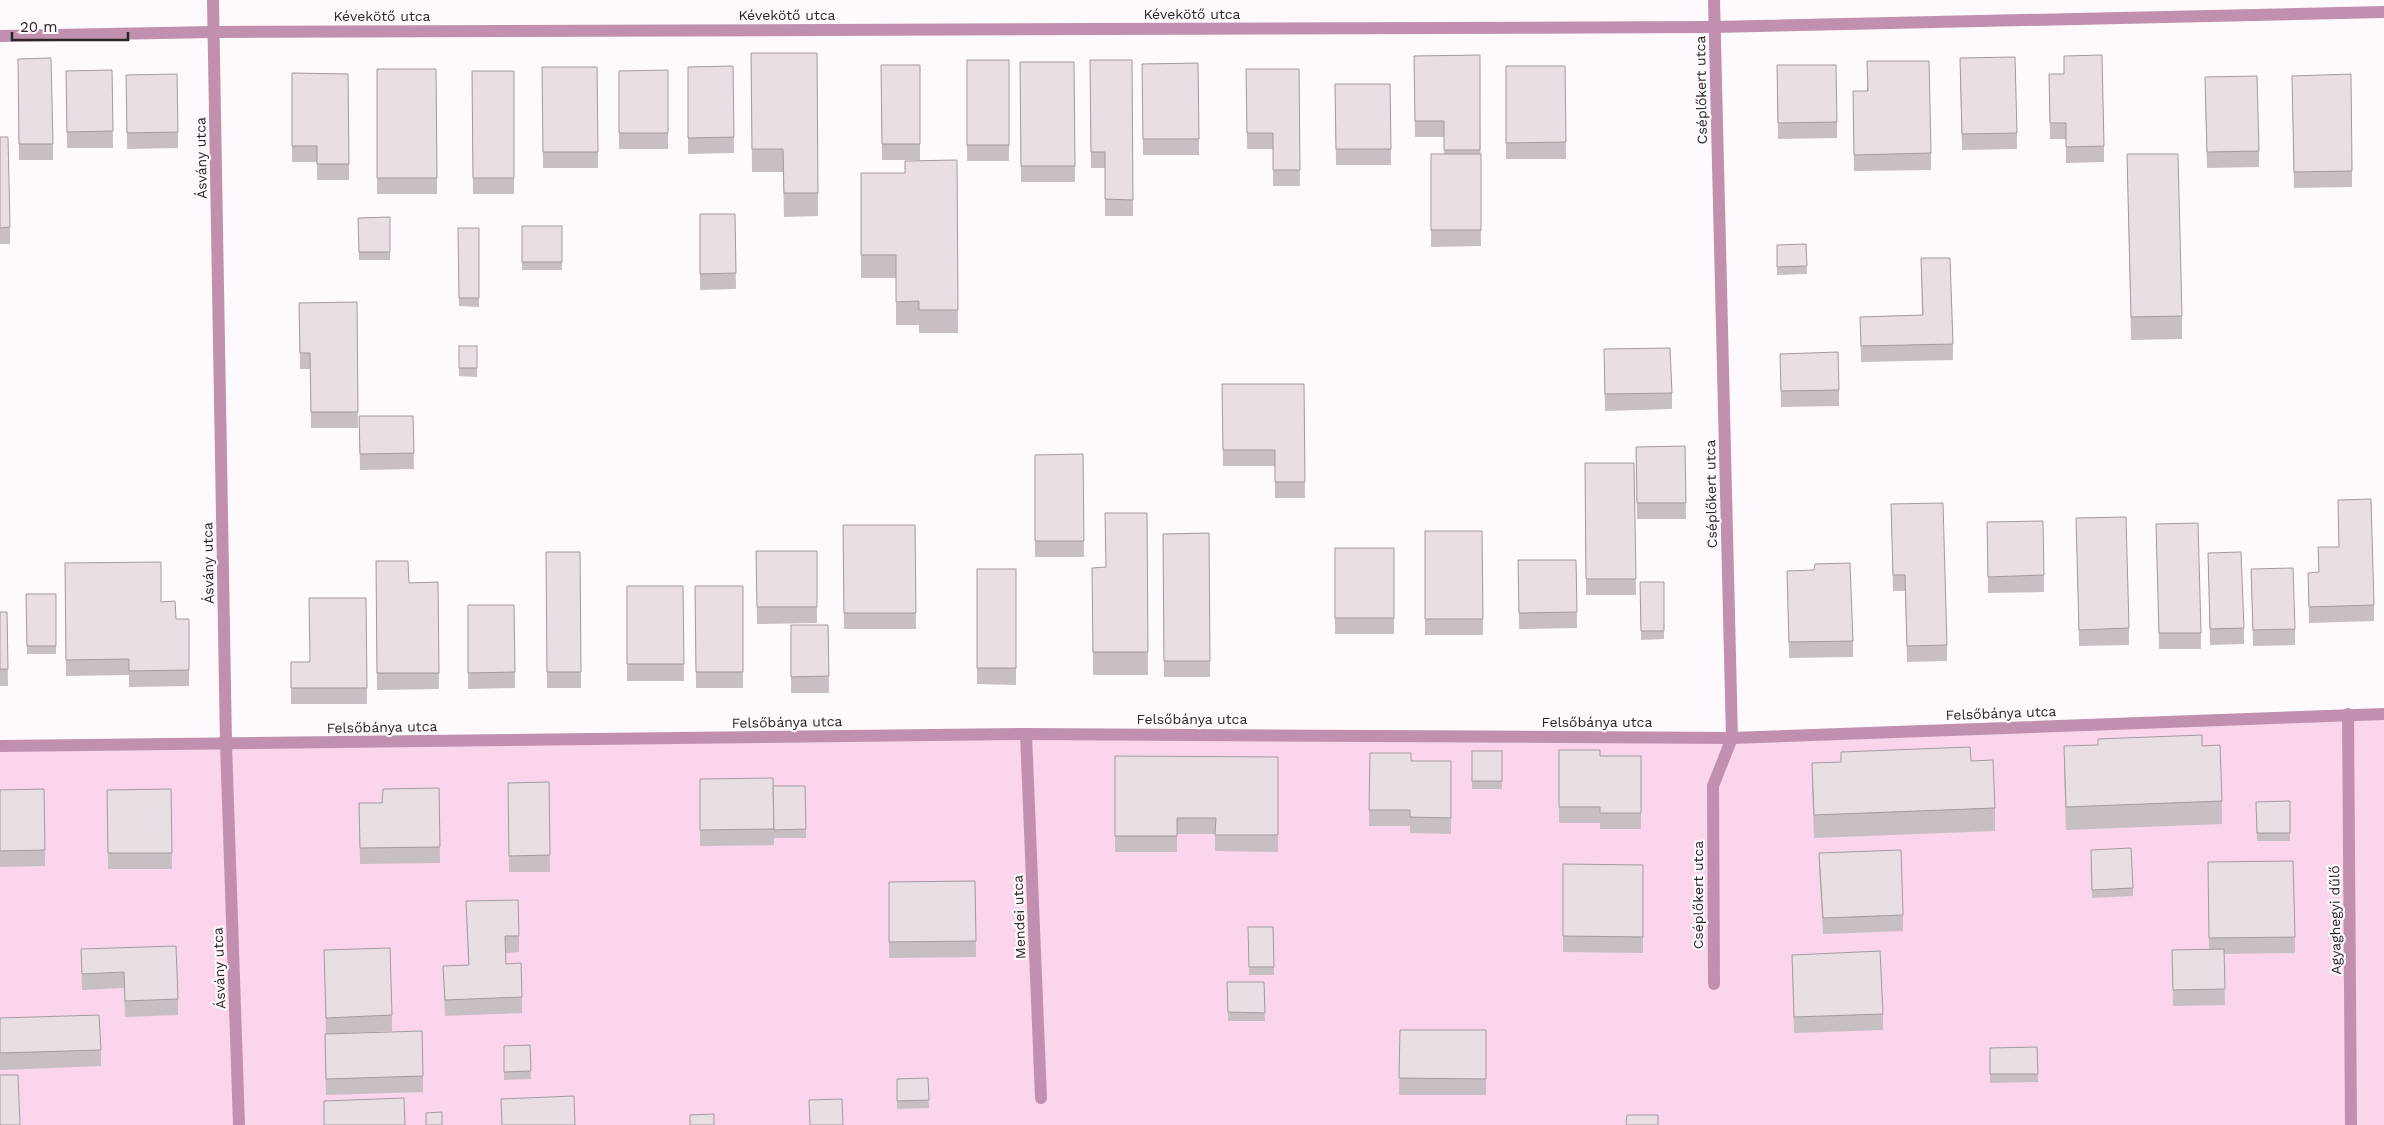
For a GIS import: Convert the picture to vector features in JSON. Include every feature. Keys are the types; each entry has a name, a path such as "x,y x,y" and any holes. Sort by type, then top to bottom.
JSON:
{"street":[{"name":"Ásvány utca","path":"213,0 226,744 240,1125"},
{"name":"Cséplőkert utca","path":"1714,0 1732,738 1713,786 1714,984"},
{"name":"Kévekötő utca","path":"0,36 214,32 1714,27 2384,12"},
{"name":"Agyaghegyi dűlő","path":"2348,714 2351,1125"},
{"name":"Felsőbánya utca","path":"0,746 1026,734 1732,738 2384,714"},
{"name":"Mendei utca","path":"1026,734 1041,1098"}],"shaded area":[{"path":"2384,714 2384,1125 0,1125 0,746 1026,734 1732,738"}],"building":[{"path":"751,53 817,53 818,193 784,193 783,149 752,149"},
{"path":"1480,55 1480,150 1444,150 1444,121 1415,121 1414,56"},
{"path":"2102,55 2104,146 2066,147 2066,123 2050,123 2049,74 2064,74 2064,56"},
{"path":"2015,57 2017,133 1962,134 1960,58"},
{"path":"51,58 53,144 19,144 18,59"},
{"path":"967,60 1009,60 1009,145 967,145"},
{"path":"1090,60 1132,60 1133,200 1105,199 1105,152 1091,152"},
{"path":"1867,61 1929,61 1931,153 1854,155 1853,91 1868,91"},
{"path":"1020,62 1074,62 1075,166 1021,166"},
{"path":"1198,63 1199,139 1143,139 1142,64"},
{"path":"881,65 920,65 920,144 882,144"},
{"path":"1777,65 1836,65 1837,122 1778,123"},
{"path":"733,66 734,137 688,138 688,67"},
{"path":"1506,66 1565,66 1566,142 1506,143"},
{"path":"542,67 597,67 598,152 543,152"},
{"path":"377,69 436,69 437,178 377,178"},
{"path":"1246,69 1299,69 1300,170 1273,170 1273,133 1247,133"},
{"path":"112,70 113,131 67,132 66,71"},
{"path":"668,70 668,133 619,133 619,71"},
{"path":"472,71 514,71 514,178 473,178"},
{"path":"292,73 348,74 349,164 317,164 317,146 292,146"},
{"path":"177,74 178,132 127,133 126,75"},
{"path":"2351,74 2352,171 2294,172 2292,76"},
{"path":"2257,76 2259,151 2207,152 2205,77"},
{"path":"1335,84 1390,84 1391,149 1336,149"},
{"path":"0,137 8,137 10,227 0,228"},
{"path":"1431,154 1481,154 1481,230 1431,230"},
{"path":"2127,154 2178,154 2182,316 2131,317"},
{"path":"957,160 958,310 919,310 919,301 896,302 896,255 861,255 861,173 905,173 905,161"},
{"path":"700,214 735,214 736,273 700,274"},
{"path":"390,217 390,252 359,252 358,218"},
{"path":"522,226 562,226 562,262 522,262"},
{"path":"458,228 479,228 479,298 459,298"},
{"path":"1806,244 1807,266 1777,267 1777,245"},
{"path":"1921,258 1950,258 1953,344 1861,346 1860,317 1923,315"},
{"path":"357,302 358,412 311,412 310,353 300,353 299,303"},
{"path":"459,346 477,346 477,368 459,368"},
{"path":"1670,348 1672,393 1605,394 1604,349"},
{"path":"1838,352 1839,390 1781,391 1780,354"},
{"path":"1222,384 1304,384 1305,482 1275,482 1275,450 1223,450"},
{"path":"359,416 413,416 414,453 360,454"},
{"path":"1685,446 1686,503 1637,503 1636,447"},
{"path":"1083,454 1084,541 1035,541 1035,455"},
{"path":"1585,463 1634,463 1636,579 1586,579"},
{"path":"2371,499 2374,605 2309,607 2308,573 2319,572 2318,547 2339,547 2338,500"},
{"path":"1943,503 1947,645 1907,646 1905,575 1893,575 1891,504"},
{"path":"1105,513 1147,513 1148,652 1093,652 1092,568 1106,567"},
{"path":"2126,517 2129,628 2079,630 2076,518"},
{"path":"2043,521 2044,575 1988,577 1987,522"},
{"path":"2198,523 2201,633 2159,633 2156,524"},
{"path":"843,525 915,525 916,613 844,613"},
{"path":"1425,531 1482,531 1483,619 1425,619"},
{"path":"1209,533 1210,661 1164,661 1163,534"},
{"path":"1335,548 1394,548 1394,618 1335,618"},
{"path":"756,551 817,551 817,607 757,607"},
{"path":"546,552 580,552 581,672 547,672"},
{"path":"2241,552 2244,628 2210,629 2208,553"},
{"path":"1518,560 1576,560 1577,612 1519,613"},
{"path":"376,561 408,561 409,583 438,582 439,673 377,673"},
{"path":"161,562 161,602 175,601 176,619 189,619 189,670 129,671 129,659 66,660 65,563"},
{"path":"1850,563 1853,641 1789,642 1787,571 1814,570 1815,564"},
{"path":"2293,568 2295,629 2253,630 2251,569"},
{"path":"977,569 1016,569 1016,668 977,668"},
{"path":"1640,582 1664,582 1664,631 1641,631"},
{"path":"627,586 683,586 684,664 627,664"},
{"path":"695,586 743,586 743,672 696,672"},
{"path":"26,594 56,594 56,646 27,646"},
{"path":"309,598 366,598 367,688 291,688 291,662 310,662"},
{"path":"468,605 514,605 515,672 468,673"},
{"path":"0,612 7,612 8,669 0,669"},
{"path":"791,625 828,625 829,676 791,677"},
{"path":"2202,735 2202,746 2220,745 2222,801 2066,807 2064,746 2098,745 2098,739"},
{"path":"1970,747 1971,761 1993,760 1995,808 1814,815 1812,763 1841,762 1841,752"},
{"path":"1559,750 1600,750 1600,756 1641,756 1641,813 1600,813 1600,807 1559,807"},
{"path":"1472,751 1502,751 1502,781 1472,781"},
{"path":"1370,753 1411,753 1411,761 1451,761 1451,818 1410,817 1410,810 1369,810"},
{"path":"1115,756 1278,757 1278,835 1215,835 1216,818 1177,818 1177,836 1115,836"},
{"path":"773,778 774,829 700,830 700,779"},
{"path":"549,782 550,855 509,856 508,783"},
{"path":"773,786 805,786 806,829 774,830"},
{"path":"439,788 440,847 360,848 359,803 382,803 383,789"},
{"path":"44,789 45,850 0,851 0,790"},
{"path":"171,789 172,853 108,853 107,790"},
{"path":"2290,801 2290,833 2257,833 2256,802"},
{"path":"2131,848 2133,888 2092,890 2091,850"},
{"path":"1901,850 1903,915 1823,918 1819,853"},
{"path":"2293,861 2295,937 2209,938 2208,862"},
{"path":"1563,864 1643,865 1643,937 1563,936"},
{"path":"975,881 976,941 889,942 889,882"},
{"path":"518,900 519,936 505,936 506,964 521,963 522,997 445,1000 443,966 469,965 466,901"},
{"path":"1248,927 1273,927 1274,967 1249,967"},
{"path":"176,946 178,999 125,1001 124,972 82,974 81,949"},
{"path":"390,948 392,1015 326,1018 324,950"},
{"path":"2224,949 2225,989 2173,990 2172,950"},
{"path":"1880,951 1883,1014 1794,1017 1792,955"},
{"path":"1227,982 1264,982 1265,1013 1228,1012"},
{"path":"99,1015 101,1050 0,1053 0,1018"},
{"path":"1400,1030 1486,1030 1486,1079 1399,1078"},
{"path":"422,1031 423,1076 326,1079 325,1034"},
{"path":"530,1045 531,1071 504,1072 504,1046"},
{"path":"2037,1047 2038,1074 1990,1074 1990,1048"},
{"path":"0,1075 18,1075 20,1125 0,1125"},
{"path":"928,1078 929,1100 897,1101 897,1079"},
{"path":"574,1096 575,1125 502,1125 501,1099"},
{"path":"404,1098 405,1125 324,1125 324,1101"},
{"path":"842,1099 843,1125 810,1125 809,1100"},
{"path":"442,1112 442,1125 426,1125 426,1113"},
{"path":"714,1114 714,1125 690,1125 690,1115"},
{"path":"1627,1115 1658,1115 1658,1125 1626,1125"}]}
